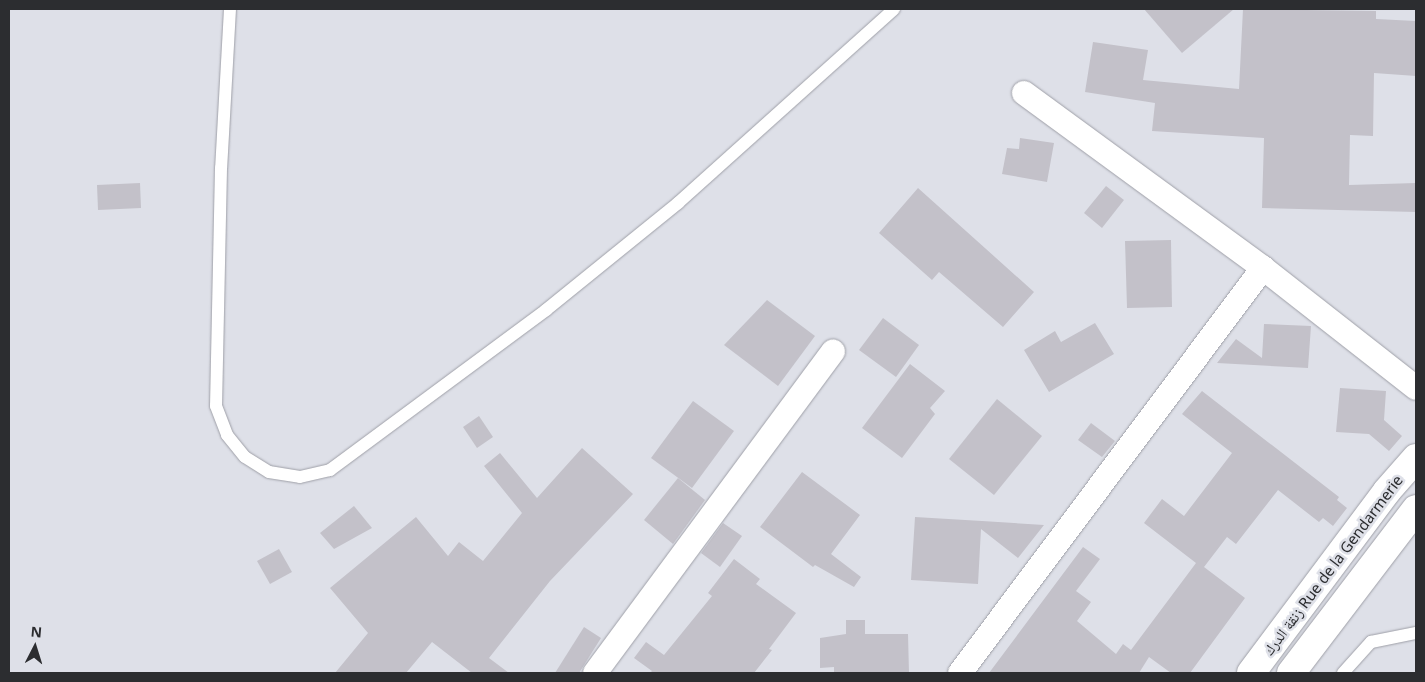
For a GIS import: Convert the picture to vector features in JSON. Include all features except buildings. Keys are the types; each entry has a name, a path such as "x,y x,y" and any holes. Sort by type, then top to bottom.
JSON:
{"main road":[{"name":"زنقة الدرك Rue de la Gendarmerie","path":"1251,673 1387,491 1416,458"},
{"name":"زنقة الدرك Rue de la Gendarmerie","path":"1291,673 1416,509"}],"street":[{"path":"1024,93 1262,268 1416,388"},
{"path":"960,673 1262,268"},
{"path":"595,673 833,351"}],"lane":[{"path":"230,9 221,168 216,406 227,435 244,457 269,472 300,477 330,470 546,310 678,203 894,9"},
{"path":"1343,673 1371,642 1416,633"}]}
